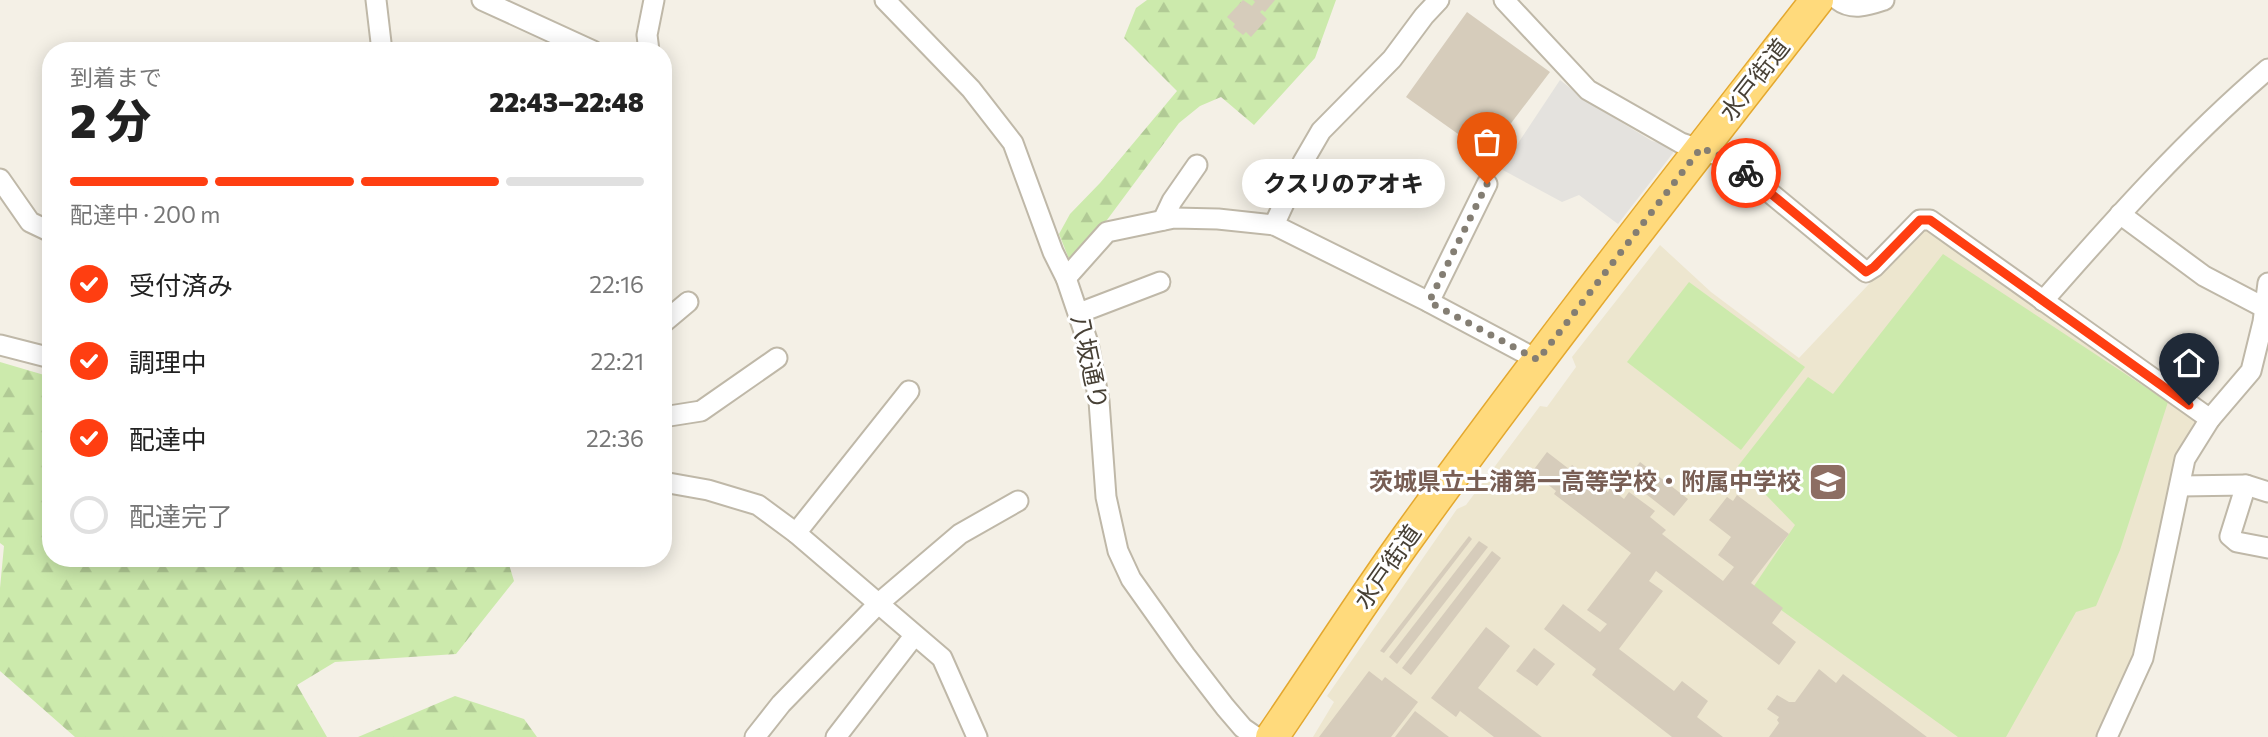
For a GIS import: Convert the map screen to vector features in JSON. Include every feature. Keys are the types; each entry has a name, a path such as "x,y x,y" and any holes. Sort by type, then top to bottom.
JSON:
{"highway":[{"name":"水戸街道","path":"1272,737 1401,547 1538,360 1817,0"}],"street":[{"path":"376,0 381,42"},
{"path":"482,0 573,42"},
{"path":"648,42 654,0"},
{"name":"八坂通り","path":"885,0 971,89 1013,143 1053,252 1066,278 1088,343 1099,401 1104,477 1118,551 1131,579 1185,655 1243,728 1256,737"},
{"path":"1274,225 1303,162 1321,131 1392,59 1439,0"},
{"path":"1504,0 1588,90 1681,143 1729,159 1866,272 1920,220 1930,220 2210,419"},
{"path":"1838,0 1844,4 1863,7 1884,0"},
{"path":"2043,301 2120,214 2217,113 2268,69"},
{"path":"1163,220 1172,201 1197,164"},
{"path":"1429,302 1487,184"},
{"path":"2,187 30,222 42,228"},
{"path":"2120,214 2204,276 2265,309"},
{"path":"1066,278 1107,232 1174,218 1274,225 1538,360"},
{"path":"1079,313 1160,282"},
{"path":"2107,737 2143,658 2185,459 2210,419 2251,371 2268,283"},
{"path":"672,316 688,302"},
{"path":"0,345 42,356"},
{"path":"672,416 701,411 776,358"},
{"path":"796,533 909,391"},
{"path":"672,484 708,490 758,505 796,533 942,658 977,737"},
{"path":"2180,486 2246,485 2268,492"},
{"path":"2246,485 2230,536 2237,542 2268,548"},
{"path":"755,737 781,704 878,603 960,534 1018,501"},
{"path":"836,737 914,636"}],"shaded area":[{"path":"1560,80 1588,102 1652,141 1671,146 1673,153 1618,224 1579,195 1562,202 1501,169"},
{"name":"茨城県立土浦第一高等学校・附属中学校","path":"1927,226 2168,402 2196,418 2137,653 2098,737 1313,737 1334,702 1327,696 1457,509 1466,505 1540,406 1547,407 1576,367 1572,357 1660,245 1711,292 1799,358 1922,228"}],"green space":[{"path":"1147,0 1336,0 1315,58 1254,125 1221,97 1200,106 1179,123 1104,224 1069,259 1059,234 1070,214 1100,183 1177,91 1124,38 1136,8"},
{"path":"1943,254 2168,402 2120,550 2096,606 2076,612 2006,737 1958,737 1752,589 1795,525 1738,466 1808,377 1833,394"},
{"path":"1689,282 1805,367 1741,450 1627,362"},
{"path":"0,362 42,374 42,567 510,567 514,581 456,654 335,662 297,685 327,737 75,737 0,671 0,588 4,546 0,543"},
{"path":"455,696 524,719 537,737 358,737"}],"building":[{"path":"1243,0 1252,6 1255,2 1253,0 1275,0 1265,12 1260,12 1267,19 1251,37 1246,32 1243,35 1233,27 1235,24 1227,17"},
{"path":"1467,12 1550,72 1496,143 1490,139 1482,151 1406,97"},
{"path":"1547,452 1569,469 1572,465 1608,492 1610,488 1624,499 1629,492 1655,511 1650,517 1666,530 1662,534 1723,581 1734,567 1718,555 1731,537 1709,520 1727,497 1733,501 1737,495 1789,534 1751,583 1783,608 1772,623 1796,642 1779,665 1656,571 1649,581 1663,591 1619,649 1674,691 1682,681 1708,701 1697,717 1723,737 1672,737 1592,675 1596,669 1544,629 1563,604 1600,632 1607,624 1587,610 1631,553 1554,494 1556,491 1532,472"},
{"path":"1640,462 1688,499 1674,516 1627,479"},
{"path":"1469,536 1472,539 1384,653 1380,651"},
{"path":"1479,541 1488,547 1397,664 1389,657"},
{"path":"1492,551 1501,558 1411,675 1402,668"},
{"path":"1486,627 1510,646 1478,688 1542,737 1494,737 1460,711 1456,717 1431,698"},
{"path":"1534,648 1555,664 1537,686 1516,671"},
{"path":"1819,669 1836,683 1843,674 1927,737 1769,737 1779,723 1779,717 1767,709 1777,695 1789,702 1795,702"},
{"path":"1369,671 1382,681 1385,677 1418,702 1391,737 1319,737"},
{"path":"1415,711 1449,737 1395,737"}],"way so far":[{"path":"1487,184 1429,302 1538,360 1701,148 1729,159 1746,173"}],"place":[{"name":"クスリのアオキ","path":"1487,184"},
{"name":"茨城県立土浦第一高等学校・附属中学校","path":"1828,482"}],"route":[{"path":"1746,173 1866,272 1920,220 1930,220 2189,405"}]}
